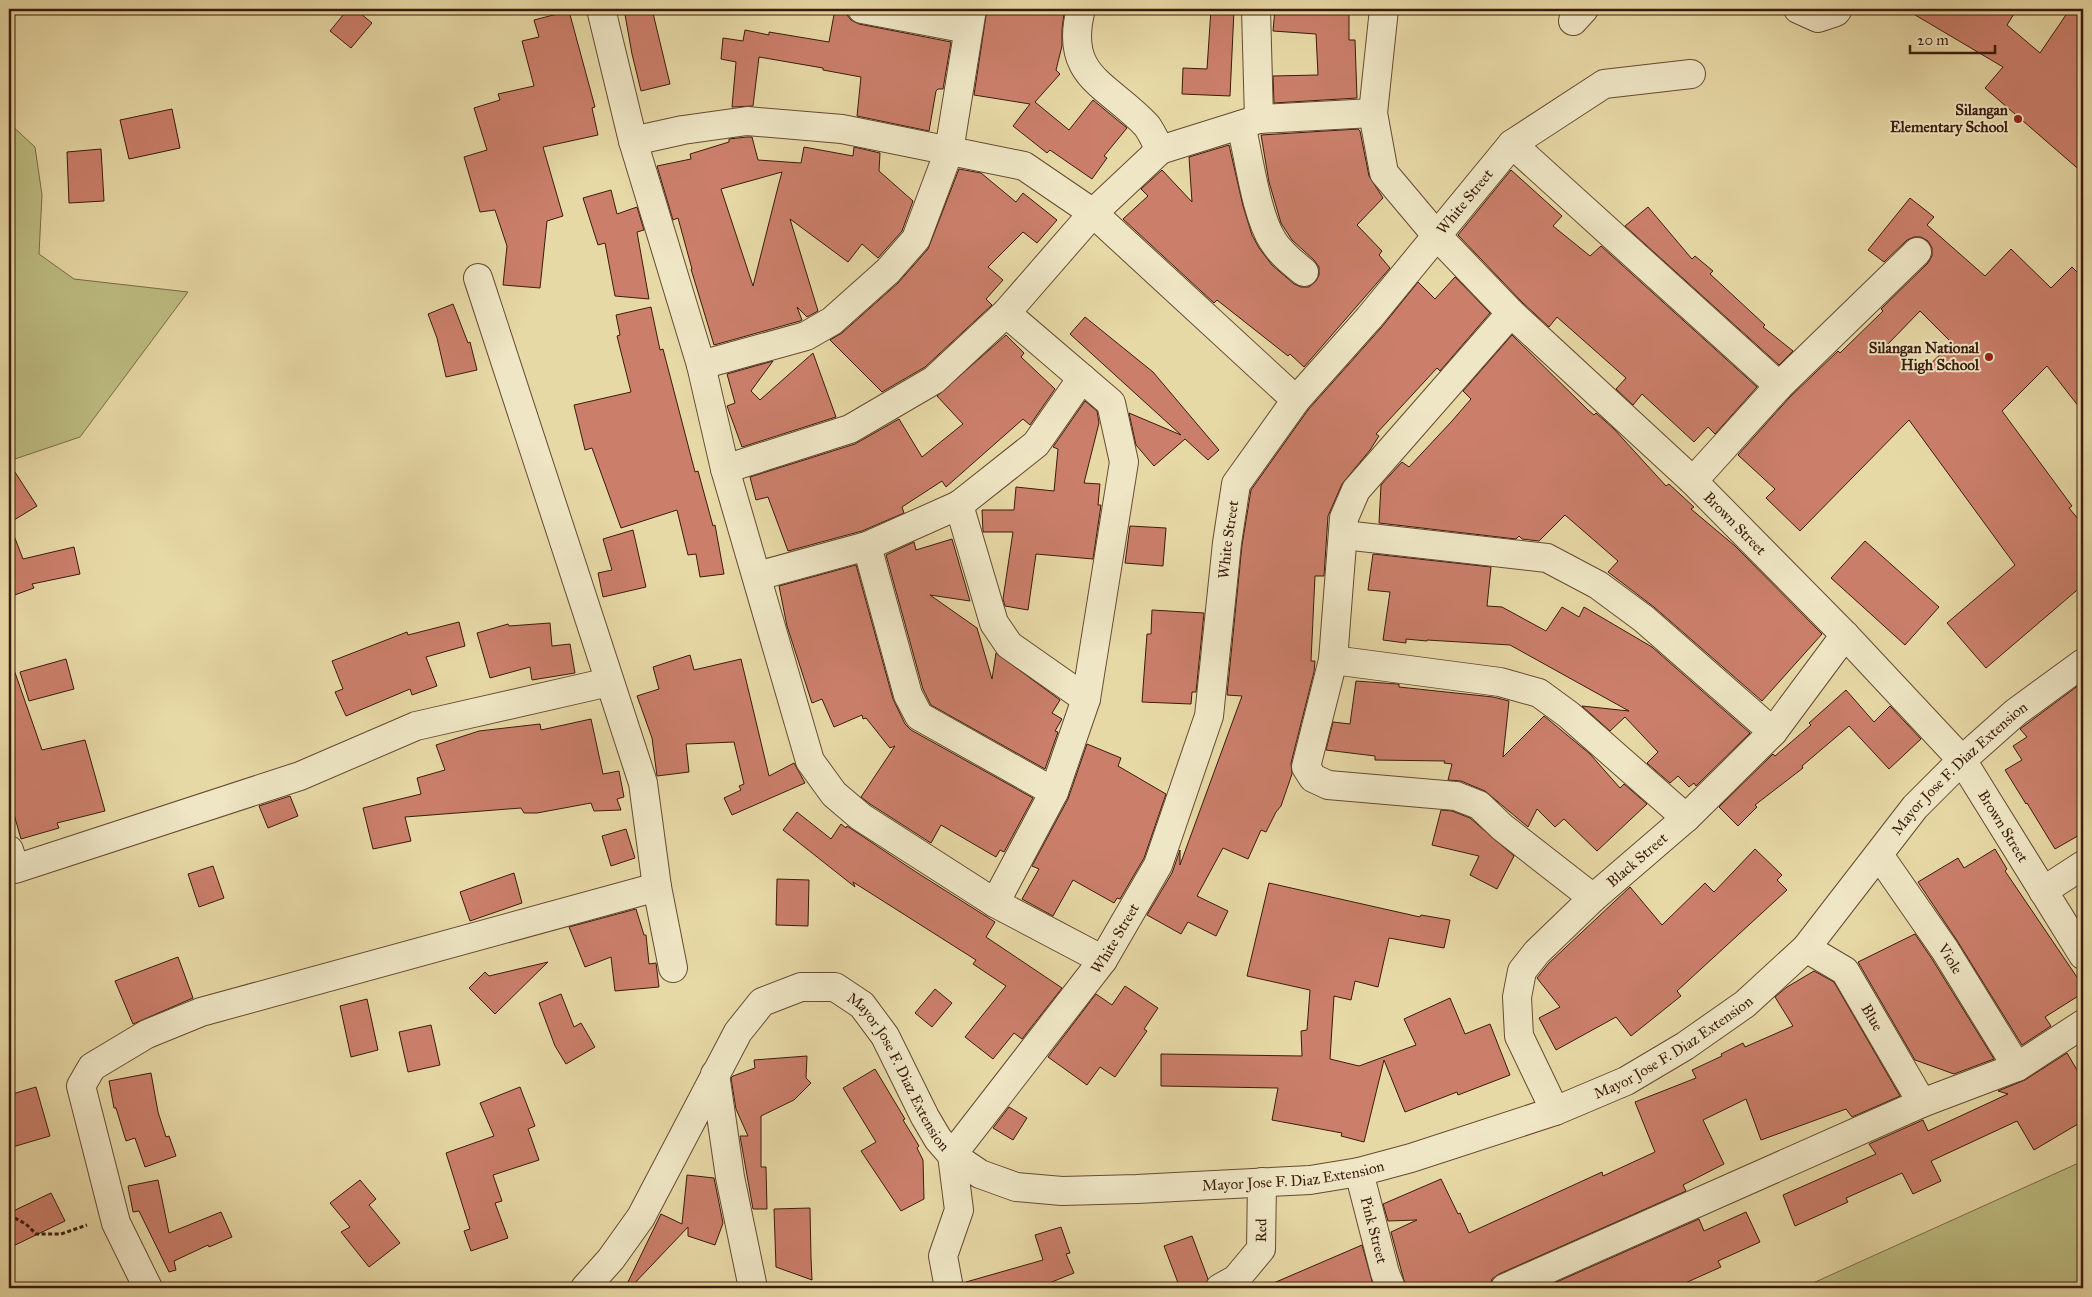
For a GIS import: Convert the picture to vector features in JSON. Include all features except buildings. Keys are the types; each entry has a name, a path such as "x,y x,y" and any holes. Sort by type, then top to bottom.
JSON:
{"street":[{"path":"601,9 633,141 701,364 725,469 810,761 834,794 861,817 996,903 1103,960"},
{"path":"701,364 806,336 832,321 888,271 916,239 949,151 970,19 862,9"},
{"path":"1080,9 1075,29 1076,50 1085,70 1148,128 1160,150"},
{"path":"1256,9 1250,122 1264,223 1274,242 1287,258 1304,272"},
{"name":"Brown Street","path":"1384,9 1373,113 1384,173 1437,236 1511,313 1693,481 1845,635 1962,760 2083,955"},
{"path":"1798,9 1818,18 1836,12 1838,9"},
{"name":"White Street","path":"952,1156 1103,960 1158,864 1209,716 1227,543 1236,484 1296,400 1369,318 1512,144 1604,84 1691,74"},
{"path":"725,469 850,429 934,380 1006,312 1093,213 1160,150 1250,122 1373,113"},
{"path":"633,141 683,130 747,121 842,129 1024,166 1093,213 1296,400"},
{"path":"1512,144 1779,386"},
{"path":"1693,481 1779,386 1916,252"},
{"path":"478,278 643,783 657,887 673,968"},
{"path":"996,903 1054,792 1086,699 1124,462 1111,403 1006,312"},
{"path":"1511,313 1356,490 1344,518 1333,660 1306,767 1313,778 1328,785 1456,796 1480,805 1502,827 1593,898"},
{"path":"757,576 866,546 959,505 1036,444 1082,378"},
{"path":"959,505 994,623 1009,645 1086,699"},
{"path":"1344,535 1547,558 1598,584 1644,619 1773,732"},
{"path":"866,546 908,695 918,716 1054,792"},
{"name":"Black Street","path":"1555,1112 1519,1036 1517,998 1522,970 1537,952 1593,898 1686,818 1773,732 1845,635"},
{"path":"1333,660 1500,682 1539,693 1569,715 1686,818"},
{"name":"Mayor Jose F. Diaz Extension","path":"585,1288 611,1259 641,1217 714,1074 738,1032 762,1002 801,987 835,987 862,1005 885,1036 924,1117 952,1156 980,1174 1016,1187 1062,1191 1310,1180 1359,1172 1411,1158 1555,1112 1626,1081 1685,1046 1745,1004 1806,948 1915,807 1962,760 2016,712 2083,662"},
{"path":"9,850 14,869 300,776 416,726 609,682"},
{"name":"Viole","path":"1879,855 1945,950 2017,1066"},
{"path":"2043,891 2083,865"},
{"path":"148,1288 114,1216 81,1086 92,1068 147,1034 201,1012 657,887"},
{"name":"Blue","path":"1806,948 1845,970 1922,1103"},
{"path":"1505,1288 1922,1103 2017,1066 2083,1024"},
{"path":"714,1074 730,1177 753,1288"},
{"path":"949,1288 943,1256 959,1210 952,1156"},
{"name":"Pink Street","path":"1359,1172 1385,1273 1391,1288"},
{"name":"Red","path":"1220,1288 1236,1279 1261,1249 1262,1182"}],"path":[{"path":"9,1215 26,1224 36,1234 62,1234 114,1216"}],"green space":[{"path":"9,123 35,147 42,195 39,254 74,279 188,292 80,437 9,461"},
{"path":"2083,1161 2083,1288 1802,1288"}],"place":[{"name":"Silangan Elementary School","path":"2018,119"},
{"name":"Silangan National High School","path":"1989,357"}]}
